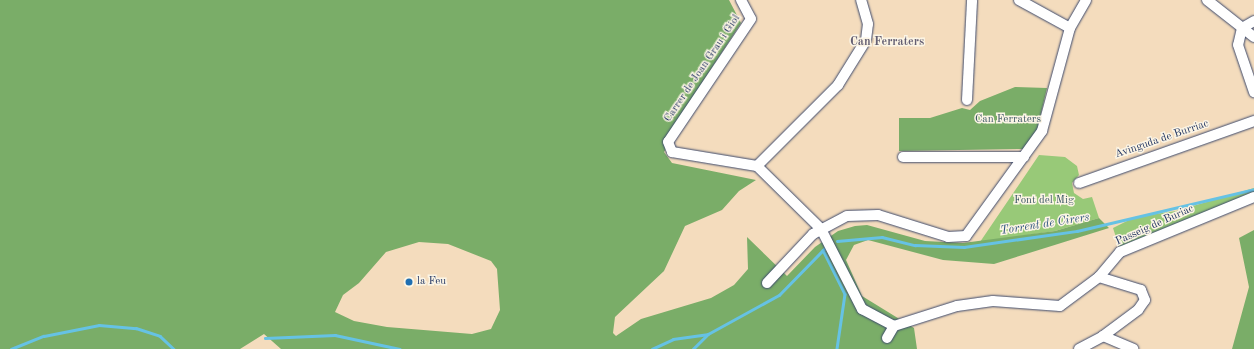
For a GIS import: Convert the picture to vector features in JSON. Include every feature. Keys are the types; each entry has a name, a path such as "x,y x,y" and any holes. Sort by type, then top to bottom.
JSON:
{"street":[{"name":"Carrer de Joan Grau i Giol","path":"740,0 751,19 668,142 672,152 758,166"},
{"path":"860,0 868,24 866,40 838,85 758,166 820,230 862,309 894,326 886,338"},
{"path":"966,100 972,0"},
{"path":"1019,0 1070,28"},
{"path":"767,282 788,257 820,230 848,216 863,214 878,215 948,237 966,236 1042,132 1070,28 1086,0"},
{"path":"1207,0 1254,37"},
{"path":"1254,21 1242,28 1238,45 1254,92"},
{"name":"Avinguda de Burriac","path":"1079,183 1254,121"},
{"path":"903,157 1024,157"},
{"name":"Passeig de Buriac","path":"894,326 957,306 993,301 1060,306 1099,277 1120,252 1254,197"},
{"path":"1079,349 1103,336 1138,310 1145,300 1141,290 1099,277"},
{"path":"1103,336 1133,349"}],"green space":[{"path":"0,0 729,0 741,23 668,135 671,141 664,152 672,163 756,180 739,191 722,210 685,226 664,271 615,317 613,333 616,336 641,319 711,298 734,285 748,269 747,237 787,276 815,247 838,231 855,226 867,225 925,241 963,243 1055,231 1099,218 1109,228 994,264 943,260 868,240 854,245 846,260 862,296 914,328 917,349 281,349 264,334 240,349 0,349","holes":["419,242 448,244 491,261 497,269 500,310 491,329 472,334 387,327 354,321 335,312 343,295 359,283 386,252"]},
{"name":"Can Ferraters","path":"1015,87 1047,88 1037,130 1023,149 899,151 899,118 930,118 962,108 970,110 980,101"},
{"name":"Font del Mig","path":"1039,155 1065,157 1077,166 1079,175 1072,183 1074,193 1083,199 1092,197 1099,218 1055,231 980,242"},
{"path":"1254,188 1254,196 1120,250 1113,228 1135,217 1176,211"},
{"path":"1254,230 1254,349 1232,349 1249,287 1239,238"}],"waterway":[{"name":"Torrent de Cirers","path":"837,241 882,237 915,245 964,247 1077,231 1254,189"},
{"name":"Torrent de Cirers","path":"693,349 708,334 779,295 825,248"},
{"path":"823,250 845,294 837,349"},
{"path":"11,349 44,336 99,325 136,328 160,336 174,349"},
{"path":"652,349 673,339 707,334"},
{"path":"265,338 335,335 400,349"}],"place":[{"name":"la Feu","path":"409,282"}],"district":[{"name":"Can Ferraters","path":"887,43"}]}
